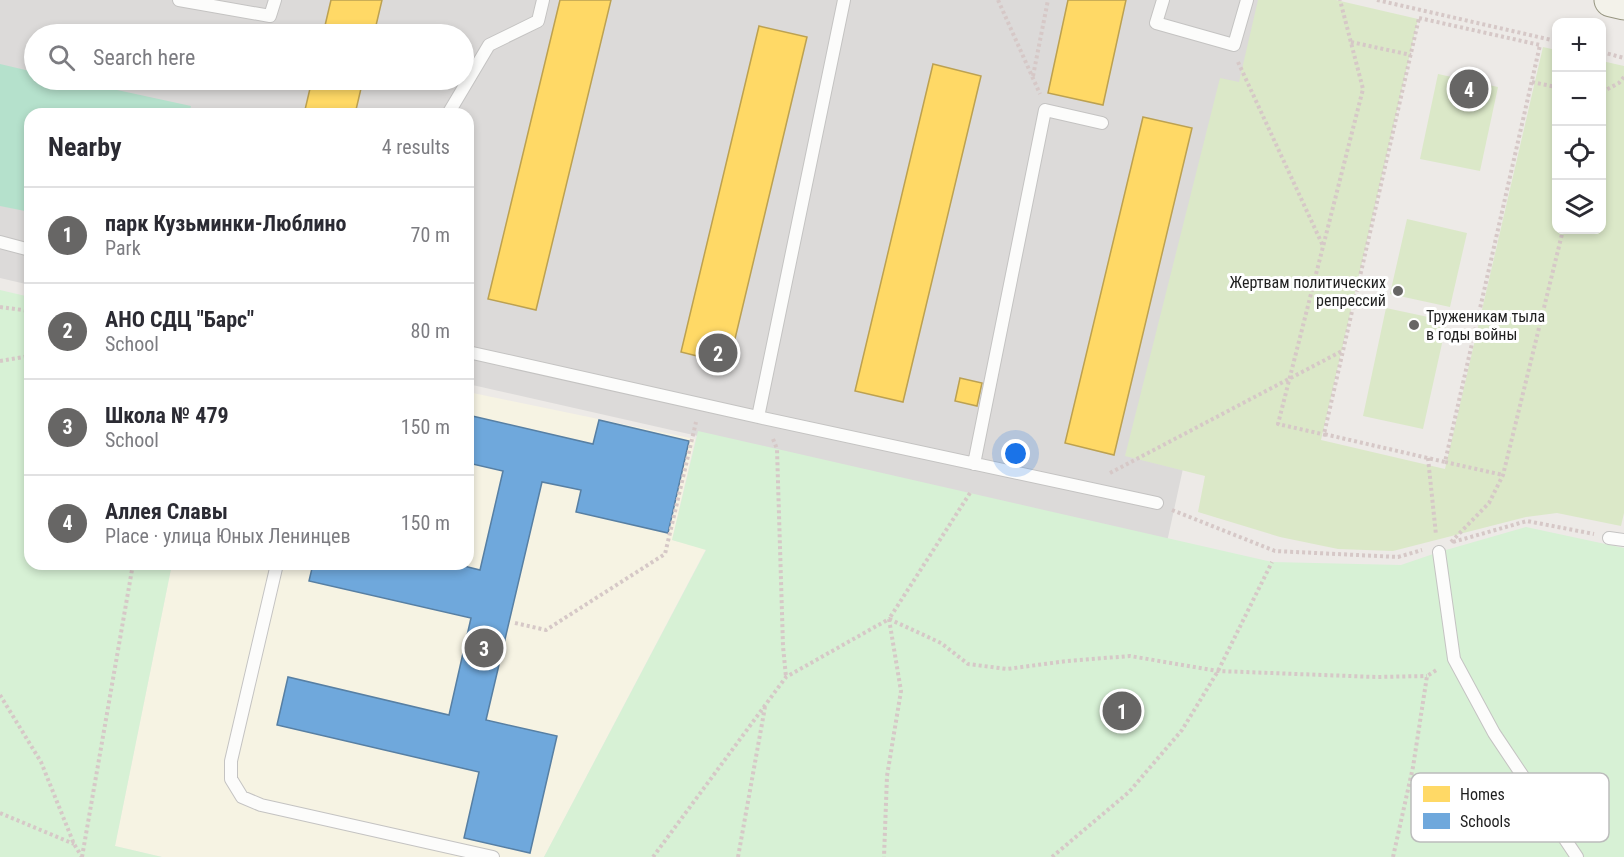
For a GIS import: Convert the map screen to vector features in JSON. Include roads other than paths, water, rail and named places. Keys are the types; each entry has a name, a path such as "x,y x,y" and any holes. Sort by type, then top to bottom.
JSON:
{"main road":[{"path":"1611,0 1624,3"}],"lane":[{"path":"178,0 270,16 275,0"},
{"path":"474,70 489,45 538,21 543,0"},
{"path":"758,417 844,0"},
{"path":"1163,0 1156,23 1234,45 1246,0"},
{"path":"452,108 462,90"},
{"path":"974,464 1046,110 1102,123"},
{"path":"0,242 24,248"},
{"path":"474,353 1157,503"},
{"path":"1609,538 1624,540"},
{"path":"1434,549 1454,659 1494,733 1521,773"},
{"path":"276,570 231,761 231,778 242,797 261,805 493,857"},
{"path":"1567,842 1577,857"}],"place":[{"name":"Аллея Славы","path":"1469,89"},
{"name":"Жертвам политических репрессий","path":"1398,291"},
{"name":"Труженикам тыла в годы войны","path":"1414,325"},
{"name":"АНО СДЦ \"Барс\"","path":"718,353"},
{"name":"Школа № 479","path":"484,648"},
{"name":"парк Кузьминки-Люблино","path":"1122,711"}]}
